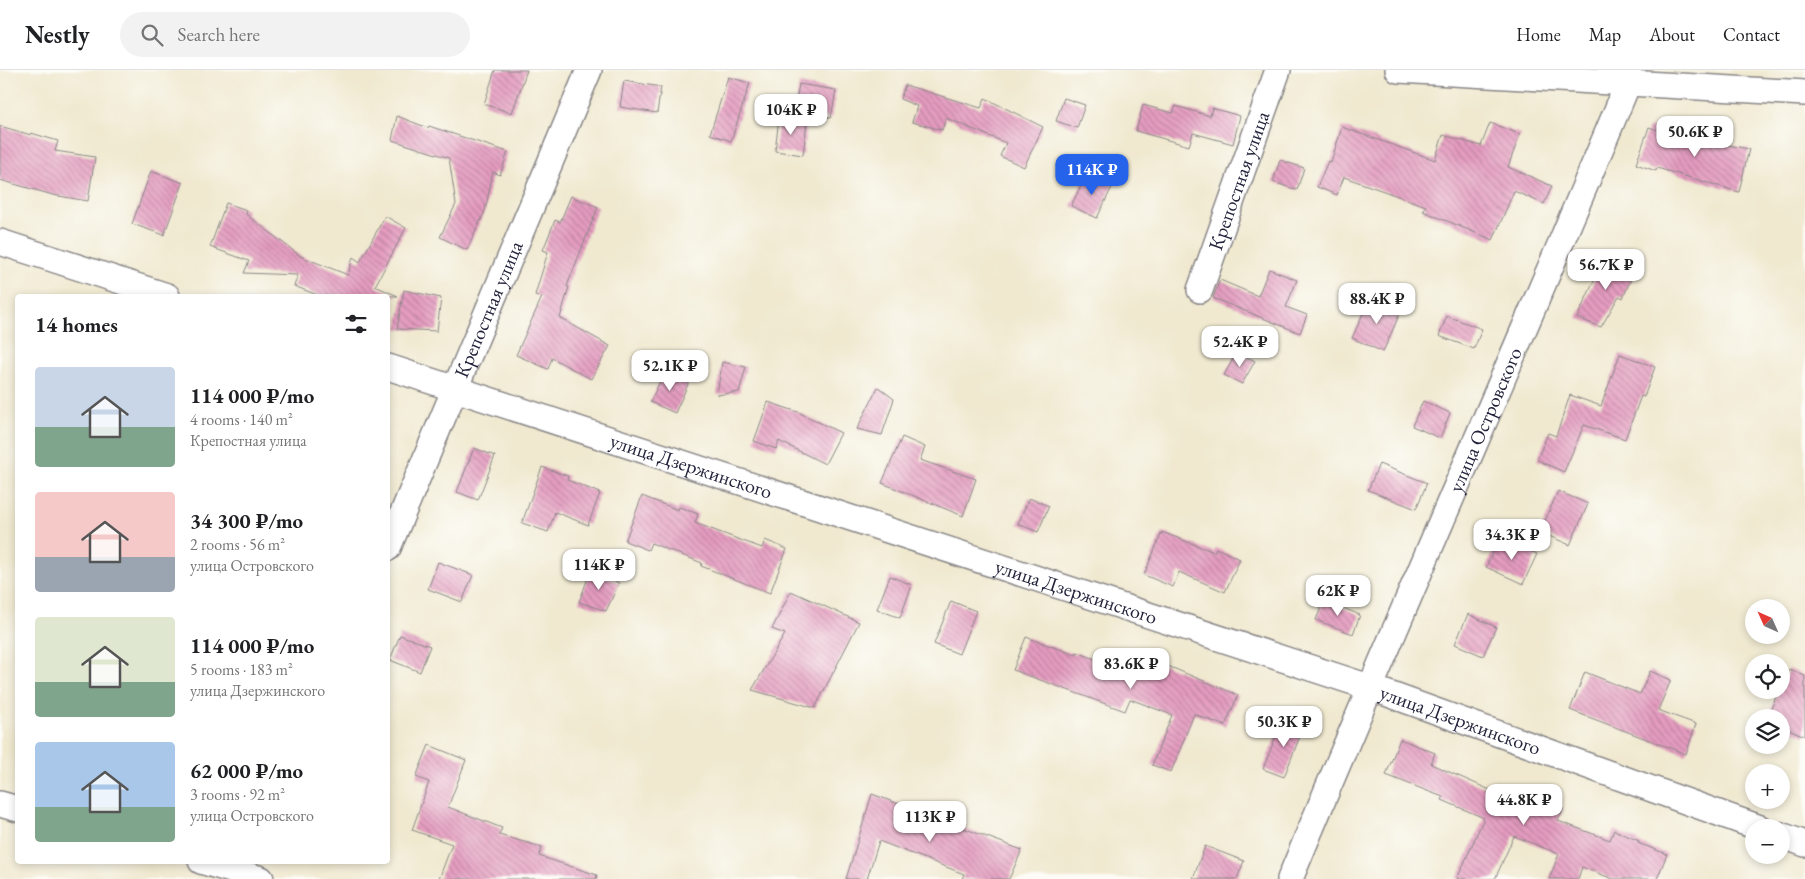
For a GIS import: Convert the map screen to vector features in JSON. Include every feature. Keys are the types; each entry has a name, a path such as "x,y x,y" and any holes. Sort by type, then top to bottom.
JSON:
{"street":[{"name":"Крепостная улица","path":"390,543 589,70"},
{"name":"Крепостная улица","path":"1200,290 1278,70"},
{"path":"1398,70 1628,76 1805,93"},
{"name":"улица Островского","path":"1290,879 1369,687 1525,330 1628,76"},
{"path":"0,242 161,294"},
{"name":"улица Дзержинского","path":"390,368 1369,687 1745,823"},
{"path":"0,804 15,808"},
{"path":"1790,838 1805,844"},
{"path":"213,864 254,874"}],"building":[{"path":"495,70 527,70 512,113 484,104"},
{"path":"728,77 750,83 731,141 710,134"},
{"path":"624,81 661,87 657,113 620,107"},
{"path":"799,84 836,90 831,118 794,112"},
{"path":"905,85 981,108 985,98 1043,127 1024,167 1000,156 1006,143 946,118 942,130 912,122 917,106 900,99"},
{"path":"1064,98 1085,105 1077,128 1056,121"},
{"path":"1143,105 1173,113 1176,106 1210,116 1212,108 1240,116 1233,144 1193,133 1189,146 1136,131"},
{"path":"397,116 428,128 429,126 508,152 500,175 493,172 485,211 467,250 440,237 456,204 449,158 392,140"},
{"path":"779,118 807,122 803,155 775,151"},
{"path":"1490,123 1520,134 1508,167 1552,186 1544,204 1514,191 1493,240 1423,211 1426,206 1344,177 1337,195 1317,187 1328,161 1331,162 1342,127 1435,160 1443,135 1481,146"},
{"path":"0,126 58,141 55,151 95,157 88,201 53,195 0,180"},
{"path":"1649,127 1690,141 1694,128 1720,136 1718,143 1749,149 1739,192 1657,168 1656,171 1636,164"},
{"path":"1280,160 1304,168 1297,190 1273,182"},
{"path":"151,171 183,183 164,235 132,224"},
{"path":"1087,173 1113,185 1097,218 1071,206"},
{"path":"571,196 598,207 567,286 569,287 560,318 610,346 591,379 552,358 548,369 516,355 542,297 535,295 548,252 543,250 555,220 560,222"},
{"path":"226,203 247,210 246,214 300,256 348,275 353,257 360,262 385,216 406,228 375,286 398,296 390,296 390,294 315,294 294,286 298,275 244,273 249,261 210,247"},
{"path":"1605,257 1635,269 1623,298 1619,296 1601,327 1577,318"},
{"path":"1269,269 1297,280 1286,307 1307,315 1300,333 1213,298 1220,280 1258,296"},
{"path":"404,290 441,298 437,331 397,329"},
{"path":"1370,298 1401,311 1383,352 1352,338"},
{"path":"1447,316 1482,329 1474,349 1439,336"},
{"path":"1237,352 1255,361 1242,384 1224,375"},
{"path":"1620,354 1655,367 1644,397 1641,396 1625,439 1584,425 1564,472 1537,460 1548,433 1556,436 1570,395 1601,406"},
{"path":"722,362 746,367 739,392 717,395"},
{"path":"665,371 689,382 675,413 650,402"},
{"path":"878,387 894,399 882,435 857,429"},
{"path":"1423,401 1450,413 1440,438 1412,426"},
{"path":"768,402 798,412 841,433 825,464 779,441 776,449 754,441"},
{"path":"902,437 925,447 920,460 976,479 963,516 882,483"},
{"path":"474,448 495,456 478,500 457,492"},
{"path":"1379,464 1427,483 1416,509 1368,490"},
{"path":"542,467 568,476 567,480 600,493 588,525 555,512 548,532 522,523"},
{"path":"1558,491 1588,504 1570,545 1540,532"},
{"path":"642,496 678,510 679,507 698,514 695,523 762,548 765,540 787,549 770,593 701,566 702,563 651,543 648,550 625,541"},
{"path":"1029,498 1049,506 1038,532 1018,524"},
{"path":"1162,532 1214,552 1216,548 1240,559 1225,592 1179,572 1173,587 1144,575"},
{"path":"1500,537 1537,554 1523,584 1486,567"},
{"path":"438,562 473,575 462,602 428,589"},
{"path":"591,570 619,583 606,611 579,602"},
{"path":"890,576 912,585 900,618 877,609"},
{"path":"791,591 859,622 815,708 752,690 785,634 772,629"},
{"path":"1324,600 1360,615 1353,634 1316,620"},
{"path":"951,601 976,611 959,654 934,644"},
{"path":"1468,614 1496,627 1483,656 1455,644"},
{"path":"400,635 430,646 420,672 390,660"},
{"path":"1026,637 1076,655 1077,652 1119,668 1123,659 1159,674 1163,664 1238,695 1225,726 1194,714 1171,772 1152,765 1172,715 1130,699 1125,711 1013,670"},
{"path":"1790,669 1805,676 1805,736 1790,730 1790,709 1771,709 1775,699 1790,699"},
{"path":"1650,671 1671,680 1658,710 1696,724 1686,754 1570,710 1585,672 1640,694"},
{"path":"1283,718 1304,726 1284,777 1263,769"},
{"path":"1400,739 1435,753 1431,764 1497,793 1500,786 1542,804 1543,801 1563,809 1558,821 1610,840 1614,830 1639,841 1638,843 1667,854 1657,879 1613,879 1582,867 1578,879 1549,879 1559,854 1514,836 1495,879 1457,879 1484,818 1442,800 1443,797 1386,775"},
{"path":"429,745 466,760 448,807 502,828 499,835 542,847 539,856 597,875 596,879 439,879 452,844 412,830 429,782 416,777"},
{"path":"872,794 1022,850 1009,879 962,879 964,874 879,841 867,879 846,879"},
{"path":"1205,846 1244,861 1237,879 1193,879"}]}
